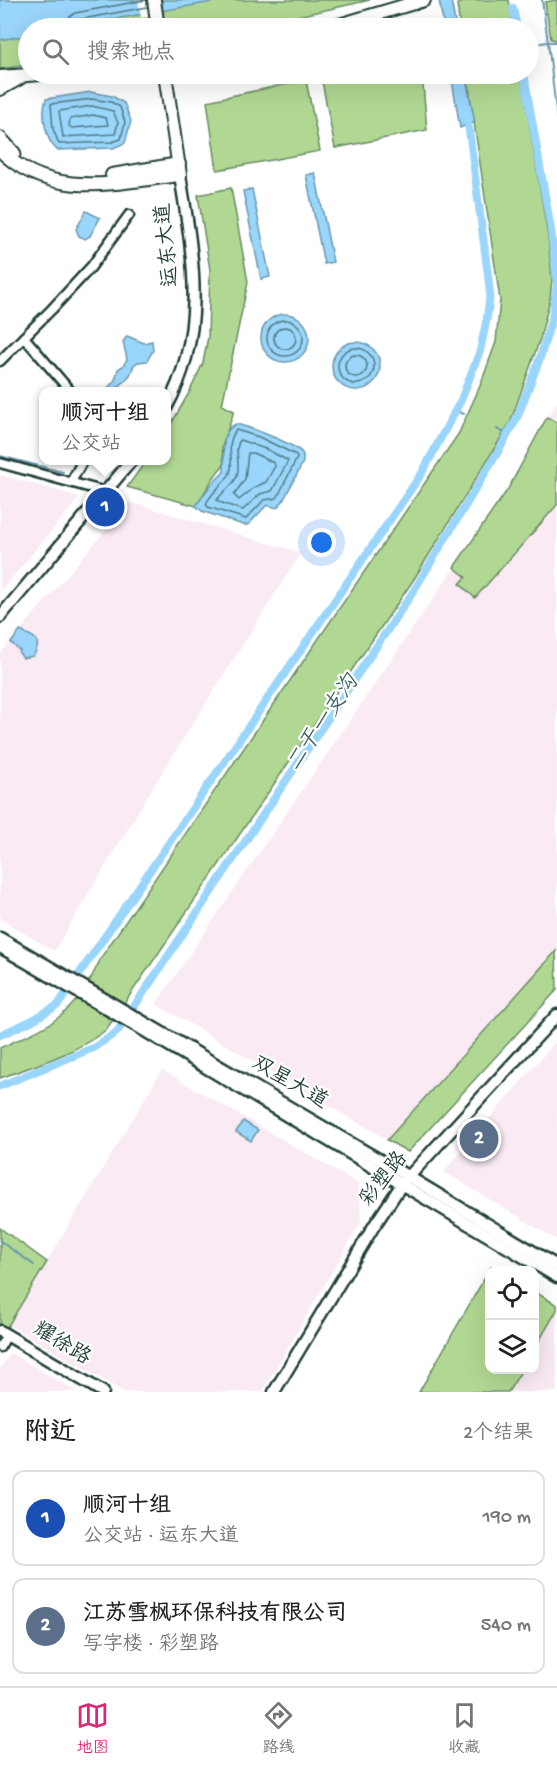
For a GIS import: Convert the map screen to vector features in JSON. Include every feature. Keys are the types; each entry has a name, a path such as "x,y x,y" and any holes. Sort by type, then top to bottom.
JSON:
{"main road":[{"path":"154,0 157,18"},
{"path":"363,18 424,0"},
{"path":"0,77 18,76"},
{"path":"0,89 18,80"},
{"name":"运东大道","path":"167,84 179,170"},
{"path":"0,138 21,159 36,168 66,176 103,176 179,170"},
{"path":"0,150 16,164 33,174 65,183 104,184 179,170"}],"street":[{"name":"运东大道","path":"171,396 186,361 194,310 195,281 179,170"},
{"path":"0,361 91,267 129,215"},
{"path":"24,337 67,387"},
{"path":"0,463 106,492"},
{"path":"71,482 80,465"},
{"path":"0,617 128,465"},
{"path":"0,938 53,972"},
{"path":"0,947 53,972"},
{"name":"双星大道","path":"53,972 405,1181 557,1266"},
{"name":"彩塑路","path":"274,1392 374,1226 405,1181 557,1015"},
{"name":"双星大道","path":"405,1181 557,1277"},
{"path":"0,1347 4,1333"},
{"name":"耀徐路","path":"4,1333 103,1392"}],"shaded area":[{"path":"557,401 557,990 408,1152 156,1004 508,489"},
{"path":"0,475 80,497 0,592"},
{"path":"130,502 301,553 164,769 54,951 0,919 0,654"},
{"path":"554,1043 557,1045 557,1240 444,1172"},
{"path":"162,1070 359,1184 361,1222 262,1392 124,1392 9,1325"},
{"path":"557,1310 557,1392 508,1392 519,1374 539,1374 539,1341"},
{"path":"10,1353 77,1392 0,1392 0,1369"}],"green space":[{"path":"0,0 370,0 290,18 18,18 18,66 0,69"},
{"path":"471,0 509,0 512,18 459,18 457,4"},
{"path":"557,0 557,40 551,39 545,2"},
{"path":"287,84 307,84 320,151 217,170 207,101"},
{"path":"323,84 423,84 427,130 335,148"},
{"path":"468,84 523,84 548,237 552,279 550,299 540,339 510,423 414,579 106,1030 69,1052 0,1078 0,1048 49,1024 63,1014 77,999 102,956 459,433 496,342 500,300"},
{"path":"231,188 248,282 222,405 234,411 222,447 224,465 196,506 127,487 143,465 171,465 171,424 203,363 208,337 210,270 198,195"},
{"path":"547,417 557,423 557,505 475,598 460,584 466,577 454,567 508,489"},
{"path":"556,951 557,990 408,1152 387,1140"},
{"path":"0,1228 47,1262 6,1329 0,1325"},
{"path":"485,1277 485,1374 519,1374 508,1392 419,1392"},
{"path":"539,1294 557,1305 557,1310 539,1341"}],"water":[{"path":"0,0 224,0 120,18 18,18 18,37 0,40"},
{"path":"439,0 451,0 454,18 442,18"},
{"path":"453,84 467,84 475,122 460,128"},
{"path":"91,92 112,96 124,103 131,121 125,143 113,148 57,150 45,126 46,99"},
{"path":"315,173 333,262 324,264 306,175"},
{"path":"252,189 270,277 261,279 243,191"},
{"path":"86,211 100,218 90,236 85,239 79,236 76,229"},
{"path":"280,314 290,314 305,324 309,338 308,347 299,358 290,362 280,362 265,352 261,343 261,333 271,318"},
{"path":"127,336 144,343 152,341 153,350 147,361 134,365 130,375 119,387 109,387 115,380 118,369 127,359 123,342"},
{"path":"351,342 361,342 376,352 380,366 379,375 370,386 361,390 351,390 336,380 332,371 332,361 342,346"},
{"path":"236,424 261,432 298,449 303,456 303,462 283,501 277,508 267,505 248,525 202,511 196,506 209,487 224,472 225,438 227,432"},
{"path":"20,631 36,639 38,646 33,656 23,658 20,651 11,643"},
{"path":"243,1121 258,1130 251,1141 236,1132"}],"pier":[{"path":"138,0 156,0 158,15 141,18"}],"waterway":[{"path":"542,0 548,42 557,42"},
{"name":"二干一支沟","path":"513,8 515,18"},
{"path":"539,43 548,42 557,119"},
{"name":"二干一支沟","path":"526,84 551,230 557,282"},
{"path":"0,1035 31,1021 58,1005 422,473 461,400 480,351 490,294 467,115"},
{"name":"二干一支沟","path":"0,1086 93,1048 117,1032 411,595 498,452 517,418 540,358 552,318 557,286"},
{"path":"456,411 464,414"},
{"path":"497,429 508,435"},
{"path":"0,456 63,472"},
{"path":"0,1241 34,1265"}],"place":[{"name":"顺河十组","path":"105,507"},
{"name":"江苏雪枫环保科技有限公司","path":"479,1139"}]}
